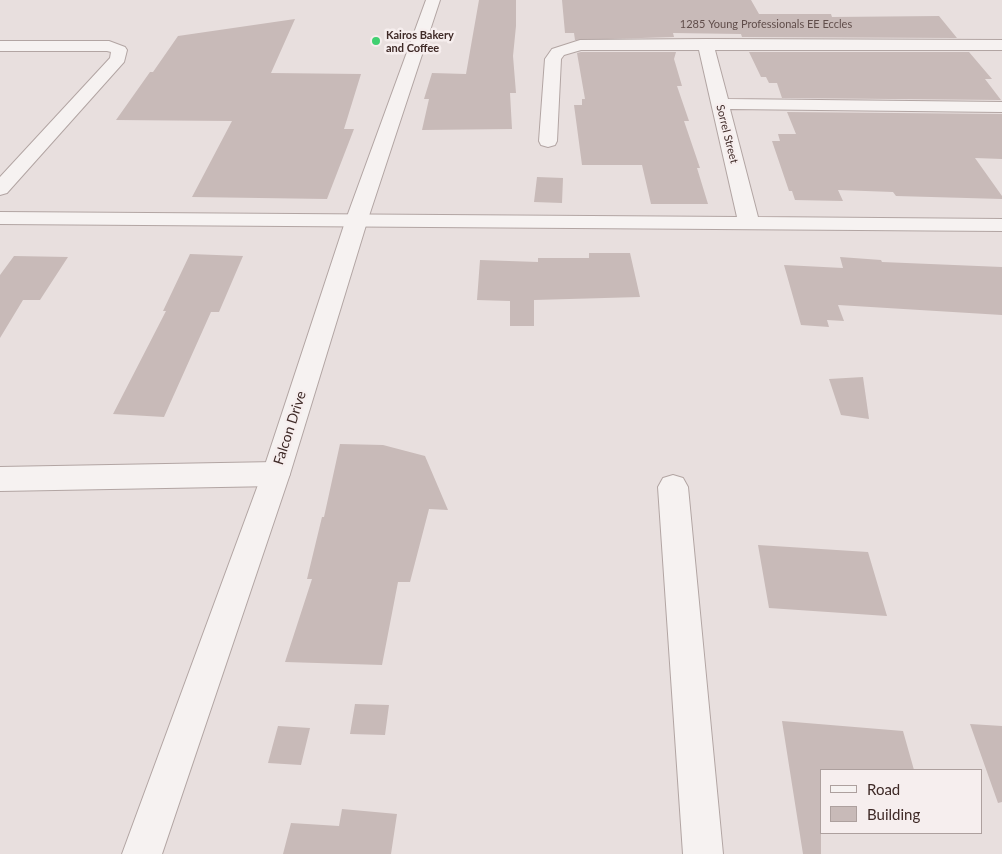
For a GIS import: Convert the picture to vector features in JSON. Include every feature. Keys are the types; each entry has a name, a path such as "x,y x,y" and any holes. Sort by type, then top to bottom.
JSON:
{"street":[{"name":"Falcon Drive","path":"142,854 276,474 356,222 433,0"},
{"path":"548,141 553,59 558,52 574,46 594,44 1002,45"},
{"name":"Sorrel Street","path":"706,44 749,224"},
{"path":"0,46 109,46 118,50 118,59 0,189"},
{"path":"719,104 1002,107"},
{"path":"0,218 356,222 1002,225"},
{"path":"0,479 276,474"},
{"path":"673,488 703,854"}],"building":[{"path":"479,0 516,0 513,56 516,93 510,93 512,129 422,130 429,99 424,99 432,73 466,74"},
{"path":"562,0 751,0 759,14 831,14 832,17 939,16 957,38 742,37 741,34 673,33 674,37 575,40 574,33 565,33"},
{"path":"295,19 271,73 361,74 344,129 354,129 327,199 192,197 232,121 116,120 178,36"},
{"path":"676,52 674,59 682,86 677,86 689,121 684,121 700,168 697,168 708,204 651,204 642,165 582,165 574,105 582,105 582,99 585,99 577,53"},
{"path":"749,52 969,52 992,79 985,79 1001,100 782,98 777,83 769,83 766,77 761,77"},
{"path":"787,112 1002,114 1002,159 975,158 1002,196 1002,199 896,196 893,192 838,190 843,201 795,200 792,191 789,191 772,141 780,141 778,134 796,134"},
{"path":"537,177 563,178 562,203 534,202"},
{"path":"589,253 630,253 640,297 534,300 534,326 510,326 510,301 477,300 480,260 538,262 538,258 589,258"},
{"path":"190,254 243,256 219,312 211,312 164,417 113,414 166,311 163,311"},
{"path":"14,256 68,257 40,300 23,300 0,338 0,275"},
{"path":"840,257 881,260 882,262 1002,267 1002,315 838,305 844,321 827,320 829,327 801,325 784,265 843,268"},
{"path":"863,377 869,419 841,415 829,379"},
{"path":"340,444 383,445 425,456 448,510 429,509 410,582 398,582 382,665 285,662 312,579 307,579 322,517 324,517"},
{"path":"758,545 868,552 887,616 769,608"},
{"path":"355,704 389,705 385,735 350,734"},
{"path":"782,721 903,731 914,769 820,769 821,854 803,854"},
{"path":"970,724 1002,726 1002,802 998,803"},
{"path":"278,726 310,728 301,765 268,763"},
{"path":"342,809 397,814 391,854 283,854 291,823 339,826"}],"place":[{"name":"Kairos Bakery and Coffee","path":"376,41"}]}
